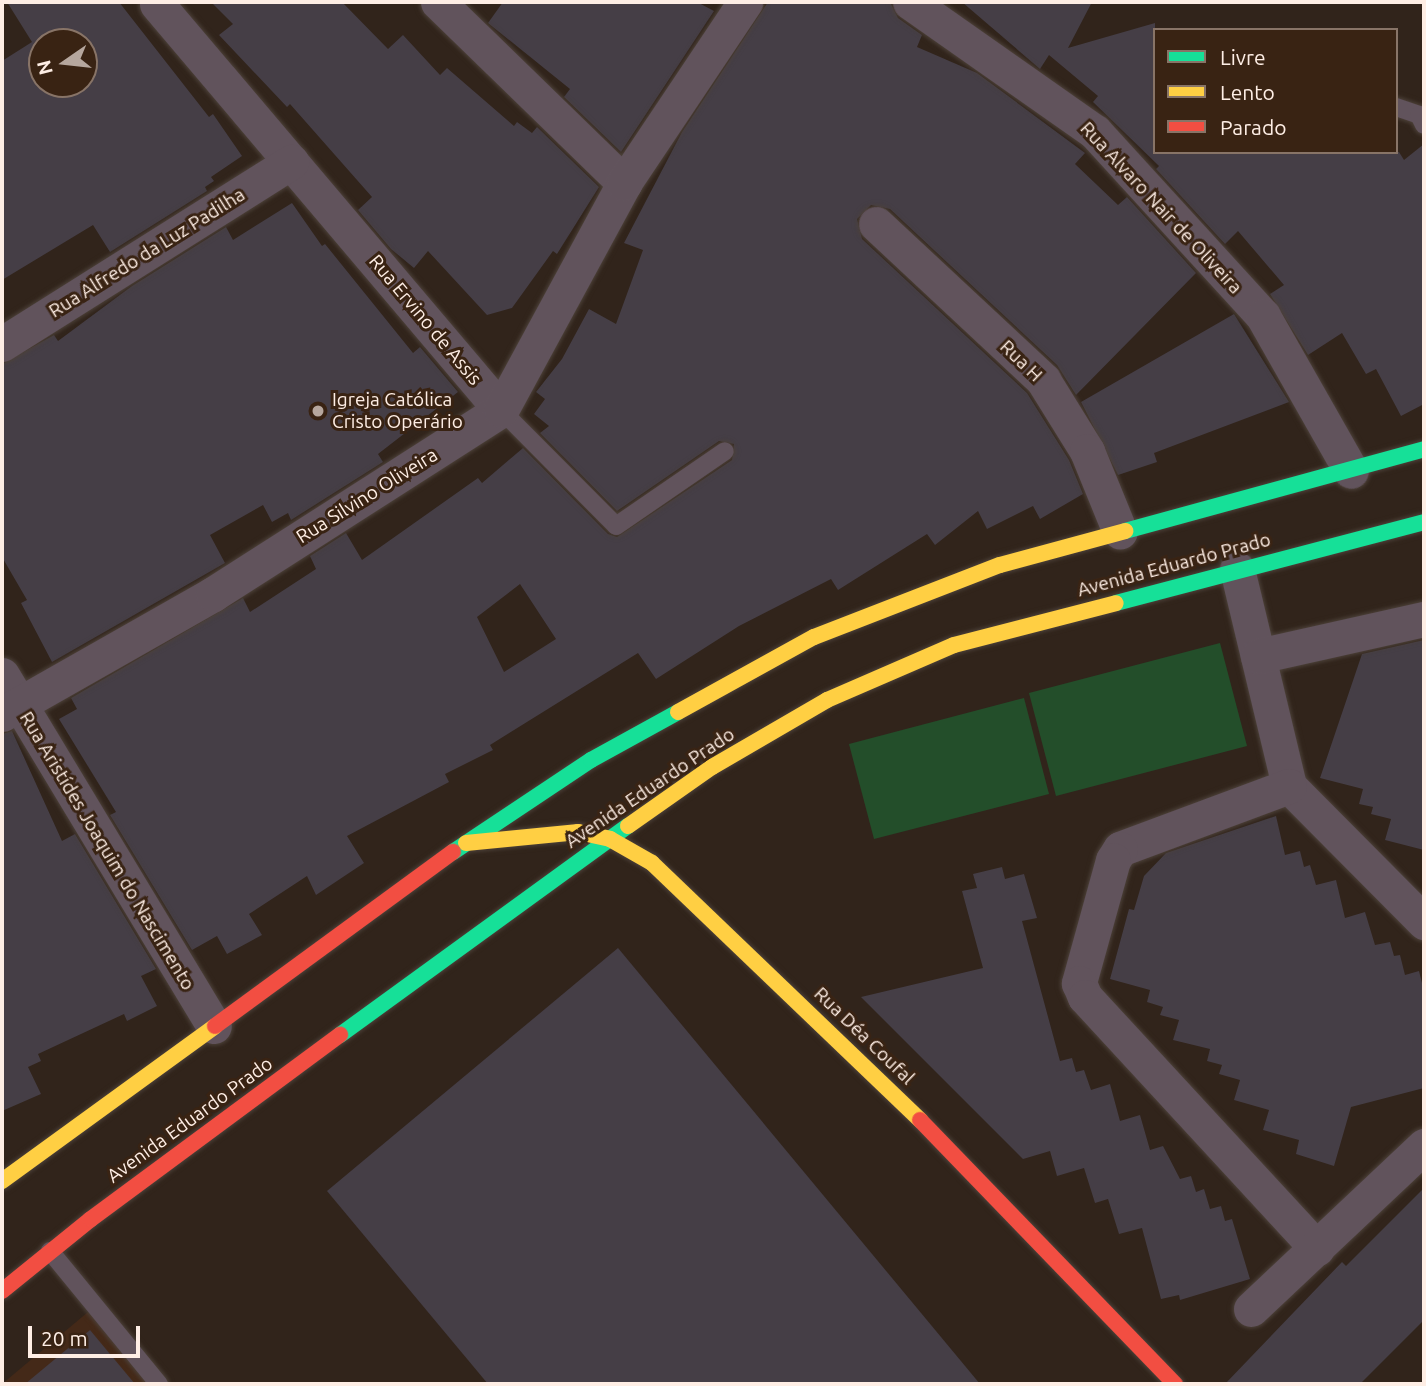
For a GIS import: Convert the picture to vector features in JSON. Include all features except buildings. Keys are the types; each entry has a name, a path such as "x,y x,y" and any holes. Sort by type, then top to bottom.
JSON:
{"main road":[{"path":"2,1181 467,843 591,760 814,637 1000,565 1424,449"},
{"name":"Avenida Eduardo Prado","path":"2,1291 50,1251 611,839 712,767 827,700 954,645 1424,522"},
{"name":"Rua Déa Coufal","path":"467,843 548,832 611,839 652,863 904,1104 1175,1384"}],"street":[{"path":"438,2 624,183"},
{"name":"Rua Silvino Oliveira","path":"11,711 213,594 501,410 624,183 746,2"},
{"name":"Rua Alvaro Nair de Oliveira","path":"910,2 1095,132 1263,316 1351,471"},
{"name":"Rua Ervino de Assis","path":"157,4 501,410"},
{"name":"Rua Alfredo da Luz Padilha","path":"2,344 292,162"},
{"name":"Rua H","path":"876,224 1043,380 1087,451 1120,532"},
{"path":"1237,569 1289,786 1424,922"},
{"path":"1255,645 1424,619"},
{"name":"Rua Aristídes Joaquim do Nascimento","path":"2,675 11,711 214,1026"},
{"path":"1289,786 1120,849 1112,860 1079,983 1085,997 1317,1248"},
{"path":"1251,1309 1424,1146"}],"lane":[{"path":"1398,106 1403,105 1419,115 1424,125"},
{"name":"Rua Ervino de Assis","path":"501,410 616,526 725,452"},
{"path":"50,1251 159,1384"}],"shaded area":[{"path":"100,1302 169,1384 2,1384"}],"green space":[{"path":"1220,643 1247,746 1056,796 1029,693"},
{"path":"1024,698 1049,794 874,839 849,744"}],"traffic: fast":[{"path":"1125,531 1424,449"},
{"path":"1116,603 1424,522"},
{"path":"453,852 591,760 678,712"},
{"path":"340,1035 628,826"}],"traffic: slow":[{"path":"678,712 814,637 1000,565 1125,531"},
{"path":"628,826 712,767 827,700 954,645 1116,603"},
{"path":"466,843 578,832 610,839 652,863 920,1120"},
{"path":"2,1181 215,1026"}],"traffic: jam":[{"path":"215,1026 453,852"},
{"path":"2,1291 91,1219 340,1035"},
{"path":"920,1120 1175,1384"}],"place":[{"name":"Igreja Católica Cristo Operário","path":"318,411"}]}
